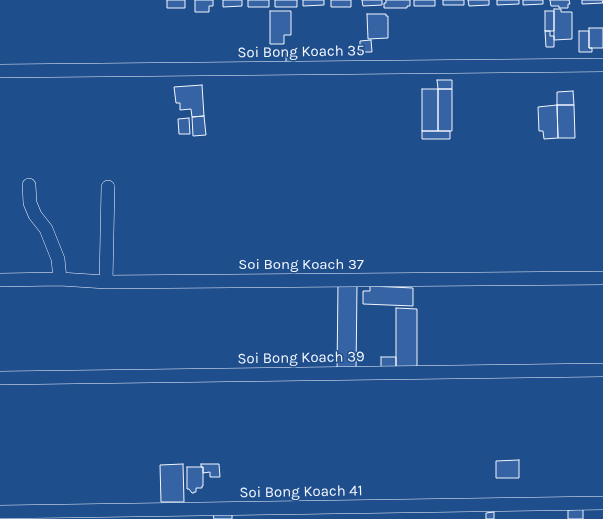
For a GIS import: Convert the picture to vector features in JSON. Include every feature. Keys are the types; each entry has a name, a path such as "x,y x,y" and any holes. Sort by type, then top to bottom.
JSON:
{"street":[{"name":"Soi Bong Koach 35","path":"0,71 603,65"},
{"path":"29,185 30,203 35,214 46,229 58,259 60,279"},
{"path":"106,282 108,187"},
{"name":"Soi Bong Koach 37","path":"0,280 60,279 106,282 603,278"},
{"name":"Soi Bong Koach 39","path":"0,378 603,370"},
{"name":"Soi Bong Koach 41","path":"0,512 603,503"}],"building":[{"path":"167,0 185,0 185,8 167,8"},
{"path":"195,0 213,0 213,6 209,6 209,12 195,12"},
{"path":"223,0 242,0 242,6 223,7"},
{"path":"248,0 269,0 269,7 248,7"},
{"path":"275,0 297,0 297,7 275,7"},
{"path":"303,0 324,0 324,5 303,6"},
{"path":"331,0 351,0 351,7 331,7"},
{"path":"362,0 382,0 382,5 363,6"},
{"path":"386,0 410,0 410,6 407,6 407,8 384,8 384,3 386,3"},
{"path":"414,0 435,0 435,6 414,6"},
{"path":"443,0 464,0 464,5 443,5"},
{"path":"468,0 489,0 489,5 469,6"},
{"path":"497,0 519,0 519,4 497,5"},
{"path":"523,0 543,0 543,4 523,5"},
{"path":"550,0 569,0 570,4 568,4 568,8 559,8 559,6 551,6"},
{"path":"582,0 602,0 603,3 582,4"},
{"path":"554,9 561,9 561,12 572,12 572,39 554,40"},
{"path":"270,11 291,11 291,35 284,35 284,44 270,44"},
{"path":"545,11 554,11 554,31 545,31"},
{"path":"367,14 386,14 386,16 388,16 388,38 368,39"},
{"path":"589,28 603,28 603,48 589,48"},
{"path":"545,31 550,31 550,36 554,36 554,47 546,47"},
{"path":"579,31 589,31 589,48 592,48 592,52 579,52"},
{"path":"371,40 372,52 360,52 360,41"},
{"path":"293,52 294,65 286,65 286,53"},
{"path":"437,80 452,80 452,89 438,89"},
{"path":"202,85 204,116 192,117 191,109 180,110 180,103 176,103 174,87"},
{"path":"422,89 438,89 438,131 422,131"},
{"path":"438,89 452,89 452,131 438,131"},
{"path":"573,91 574,105 557,105 557,92"},
{"path":"557,105 574,105 575,138 558,138"},
{"path":"557,105 558,138 544,139 543,131 539,131 538,107"},
{"path":"204,116 206,135 193,136 192,117"},
{"path":"189,118 190,134 179,134 178,119"},
{"path":"422,131 450,131 450,139 422,139"},
{"path":"338,284 357,284 356,373 337,373"},
{"path":"370,286 413,288 413,306 363,304 363,291 370,291"},
{"path":"396,308 417,309 417,369 396,368"},
{"path":"381,357 396,357 396,368 381,368"},
{"path":"519,460 519,478 496,478 496,461"},
{"path":"183,464 184,502 161,502 160,465"},
{"path":"201,464 219,464 220,477 210,477 210,472 203,473 203,467 201,467"},
{"path":"187,467 203,467 203,486 202,488 196,488 196,492 194,493 187,489"},
{"path":"583,509 583,519 568,519 568,510"},
{"path":"494,512 494,519 486,519 486,513"},
{"path":"213,514 232,514 232,519 214,519"}]}
